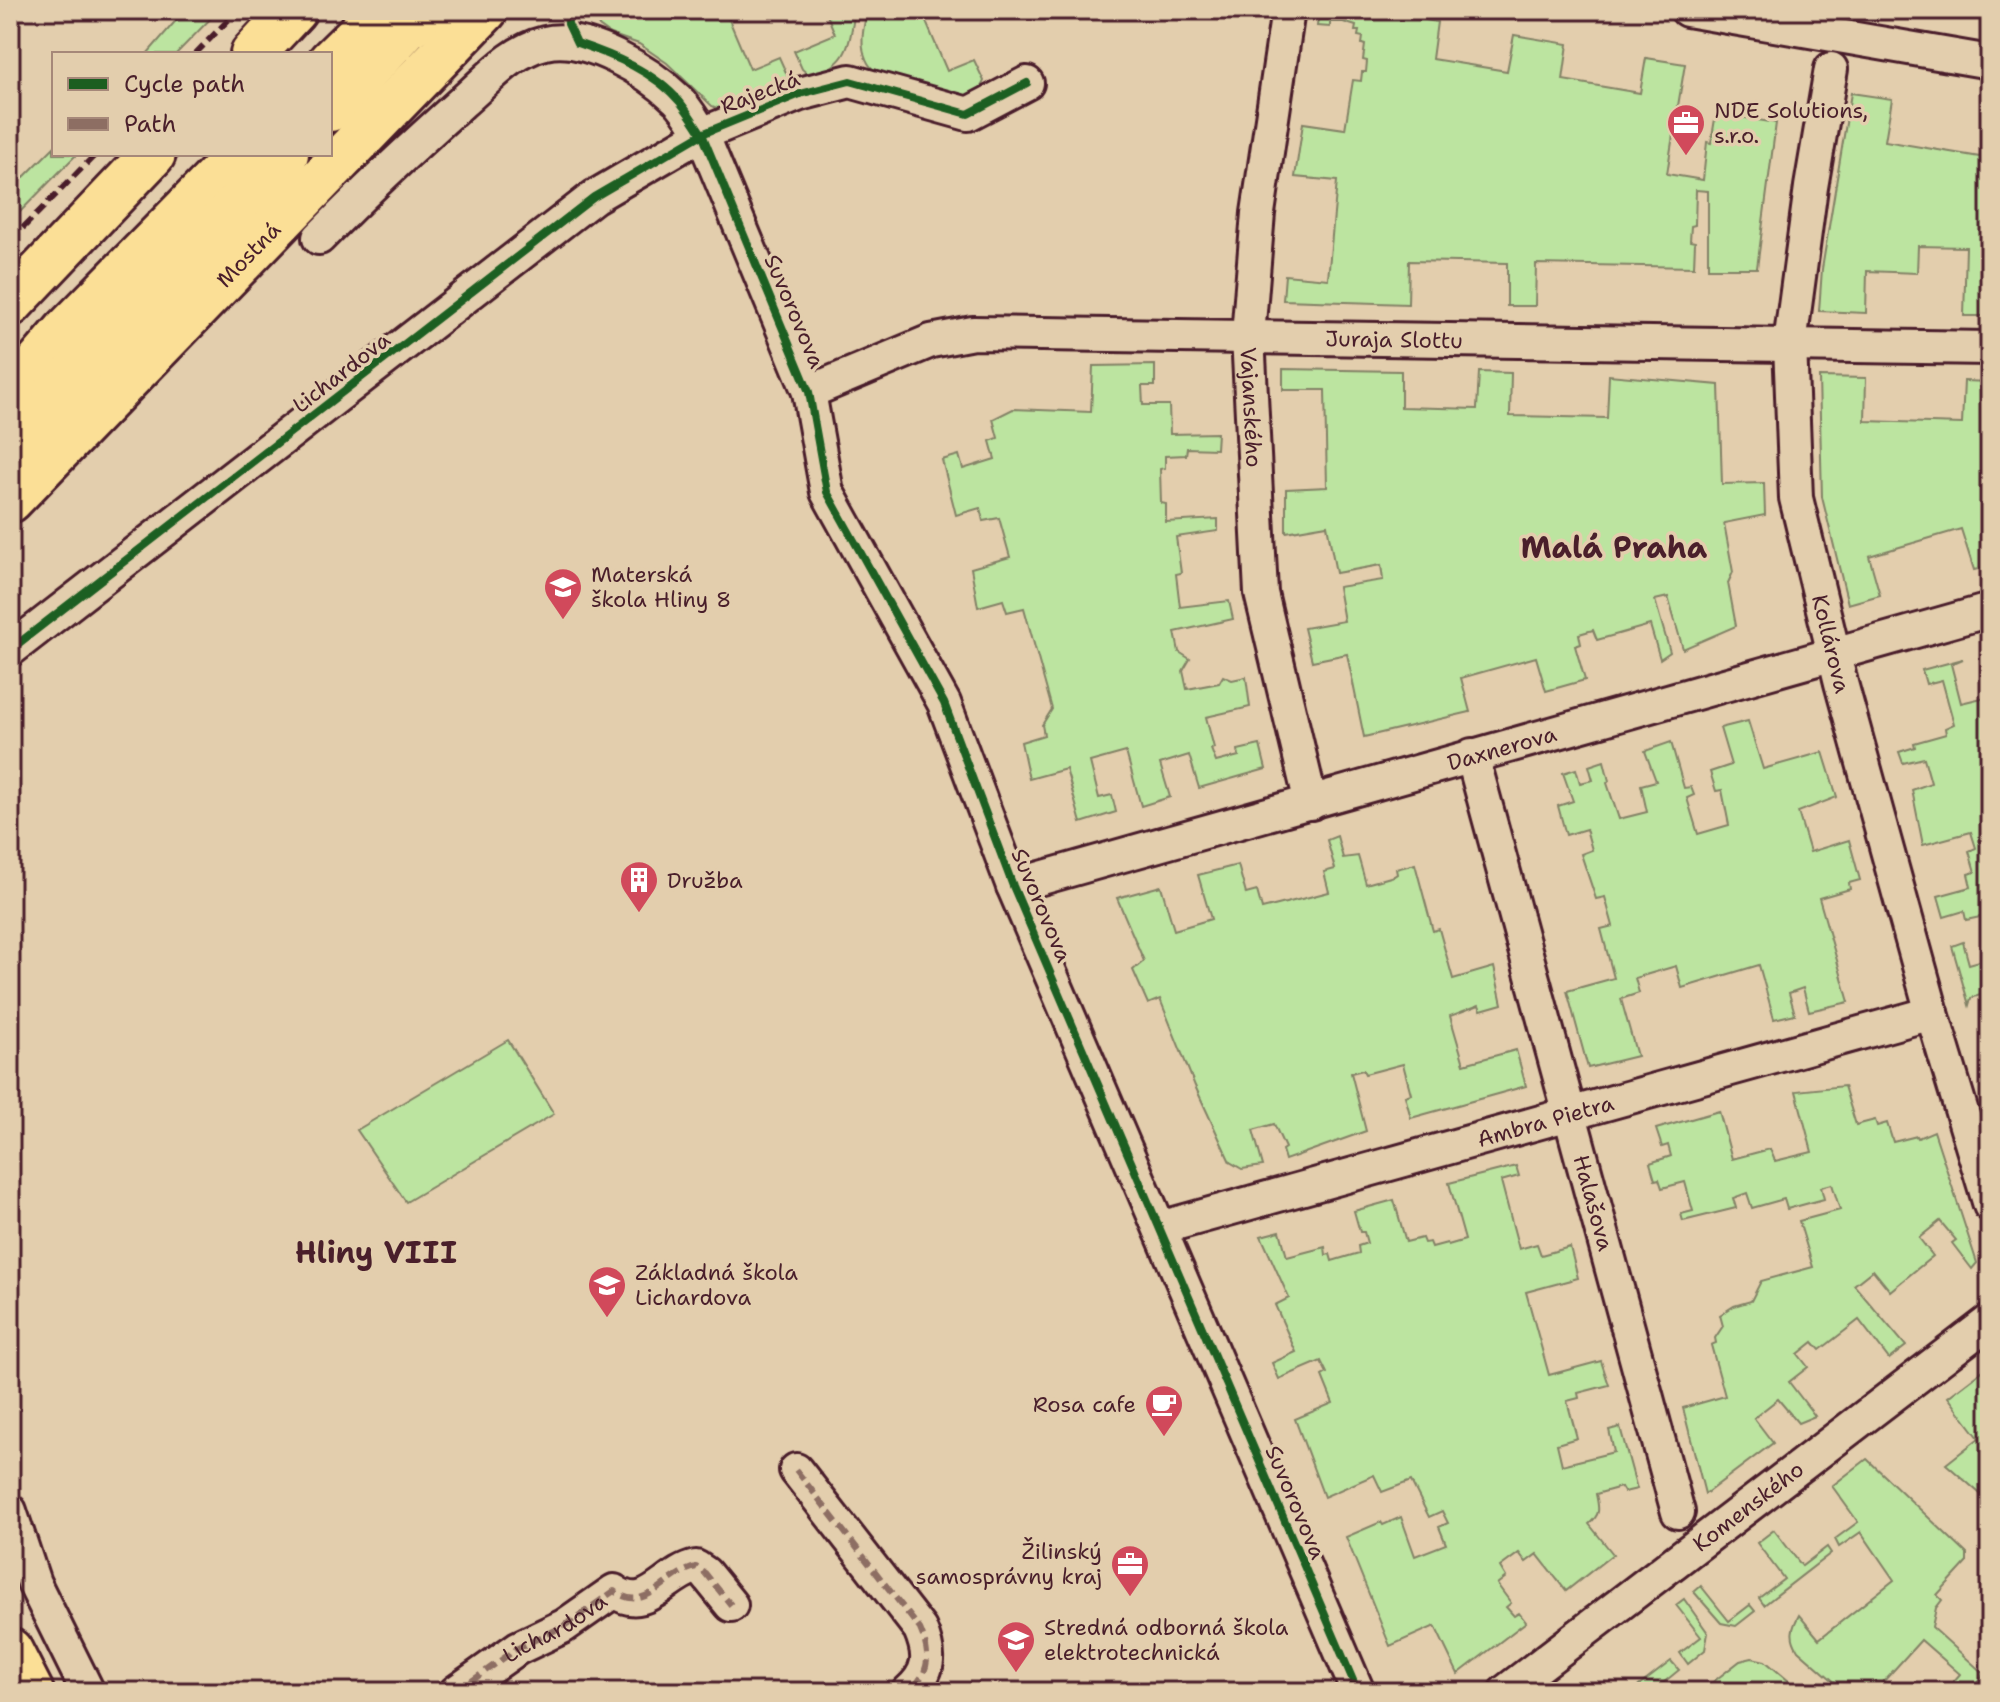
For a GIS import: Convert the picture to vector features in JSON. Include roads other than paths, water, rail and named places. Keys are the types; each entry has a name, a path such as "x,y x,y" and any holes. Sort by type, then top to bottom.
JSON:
{"main road":[{"path":"255,52 294,10"},
{"path":"304,52 344,10"},
{"path":"332,60 383,10"},
{"path":"332,107 406,28 430,10"},
{"name":"Mostná","path":"10,500 485,10"},
{"path":"10,304 151,156"},
{"path":"10,352 202,156"},
{"path":"10,397 66,331 238,156"},
{"path":"10,440 284,156"},
{"path":"10,336 59,252"},
{"path":"10,1651 31,1692"}],"street":[{"name":"Vajanského","path":"1288,10 1258,213 1248,336 1261,593 1311,803"},
{"path":"1687,10 1990,62"},
{"name":"Rajecká","path":"319,238 387,169 518,53 547,42 577,43 613,55 650,77 679,101 702,134 800,94 850,81 968,114 1027,83"},
{"name":"Kollárova","path":"1831,69 1790,344 1796,498 1833,655 1932,1013 1990,1205"},
{"name":"Suvorovova","path":"702,134 809,392 827,492 944,703 1013,886 1358,1692"},
{"name":"Lichardova","path":"10,650 594,197 702,134"},
{"name":"Juraja Slottu","path":"809,392 931,341 973,333 1990,348"},
{"name":"Daxnerova","path":"1013,886 1990,610"},
{"name":"Halašova","path":"1472,755 1678,1512"},
{"name":"Ambra Pietra","path":"1160,1228 1932,1013"},
{"name":"Komenského","path":"1505,1692 1990,1321"},
{"path":"796,1470 920,1629 928,1649 926,1668 908,1692"},
{"path":"10,1511 34,1583 88,1692"},
{"name":"Lichardova","path":"456,1692 518,1648 564,1626 614,1591 624,1599 635,1600 648,1595 683,1570 696,1567 705,1573 731,1605"}],"railway":[{"path":"197,52 238,10"},
{"path":"10,241 94,156"}],"place":[{"name":"NDE Solutions, s.r.o.","path":"1686,157"},
{"name":"Materská škola Hliny 8","path":"563,621"},
{"name":"Družba","path":"639,914"},
{"name":"Základná škola Lichardova","path":"607,1319"},
{"name":"Rosa cafe","path":"1164,1438"},
{"name":"Žilinský samosprávny kraj","path":"1130,1598"},
{"name":"Stredná odborná škola elektrotechnická","path":"1016,1674"}],"district":[{"name":"Malá Praha","path":"1614,548"},
{"name":"Hliny VIII","path":"376,1253"}]}
